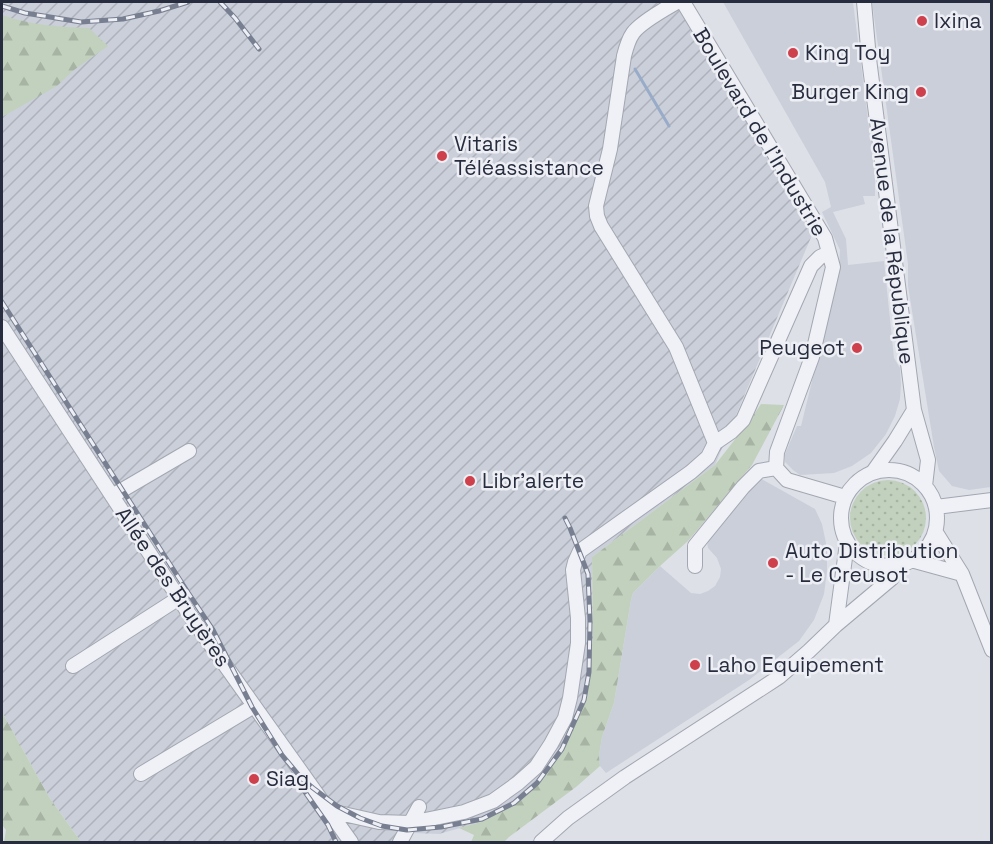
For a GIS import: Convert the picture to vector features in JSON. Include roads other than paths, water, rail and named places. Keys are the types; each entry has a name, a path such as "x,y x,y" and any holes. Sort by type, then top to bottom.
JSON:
{"street":[{"path":"677,2 634,31 628,43 610,148 596,206 601,226 676,347 715,443"},
{"name":"Boulevard de l'Industrie","path":"682,2 825,237 833,267 812,357 777,452 776,468"},
{"name":"Avenue de la République","path":"864,2 914,410 928,460 925,486"},
{"path":"330,811 379,822 410,823 464,812 493,801 536,767 565,718 570,698 578,644 579,618 573,570 579,551 691,472 708,457 715,443 743,420 811,266 820,257 829,253"},
{"name":"Allée des Bruyères","path":"2,327 179,598 351,843"},
{"path":"873,472 914,410"},
{"path":"112,496 189,451"},
{"path":"695,566 695,546 743,486 759,471 776,468 787,480 845,497"},
{"path":"887,469 901,471 914,477 925,486 932,495 937,519 930,543 922,553 897,565 883,566 869,562 847,543 841,528 840,513 845,497 856,482 873,472 887,469"},
{"path":"936,507 992,500"},
{"path":"935,531 962,574 991,650"},
{"path":"836,625 847,543"},
{"path":"911,560 962,574"},
{"path":"542,843 568,818 625,777 779,677 892,578 897,565"},
{"path":"73,666 179,598"},
{"path":"141,774 254,706"},
{"path":"400,843 419,807"}],"waterway":[{"path":"635,69 669,126"}],"railway":[{"path":"2,6 25,13 81,22 123,19 188,2"},
{"path":"220,2 259,49"},
{"path":"2,302 213,630 252,707 282,755 302,779 313,788 337,806 360,818 382,826 407,830 441,827 482,819 514,803 537,783 562,749 584,700 589,672 590,621 588,574 565,518"},
{"path":"296,779 328,825 336,842"}],"place":[{"name":"Ixina","path":"922,21"},
{"name":"King Toy","path":"793,53"},
{"name":"Burger King","path":"921,92"},
{"name":"Vitaris Téléassistance","path":"442,156"},
{"name":"Peugeot","path":"857,348"},
{"name":"Libr'alerte","path":"470,481"},
{"name":"Auto Distribution - Le Creusot","path":"773,563"},
{"name":"Laho Equipement","path":"695,665"},
{"name":"Siag","path":"254,779"}]}
